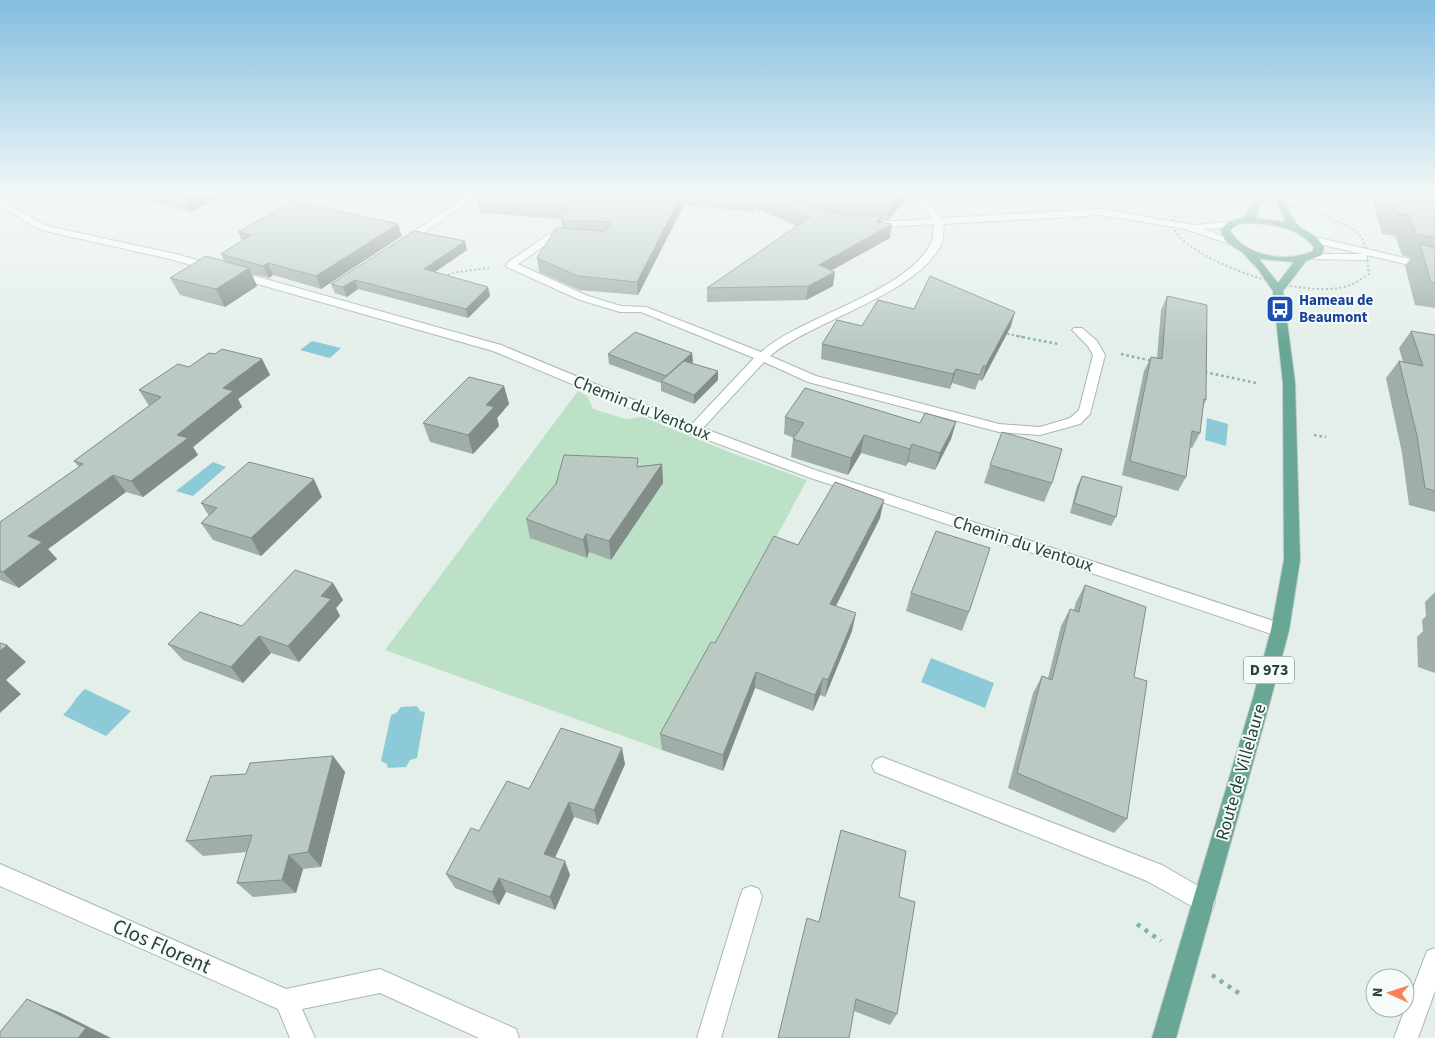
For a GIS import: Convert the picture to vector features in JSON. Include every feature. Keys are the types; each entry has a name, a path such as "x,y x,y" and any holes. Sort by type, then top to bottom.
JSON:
{"main road":[{"path":"1236,244 1245,250 1273,258 1301,260 1318,253 1320,247 1319,244"},
{"name":"Route de Villelaure","path":"1164,1038 1262,698 1280,630 1292,560 1289,383 1278,291 1262,267 1245,250"},
{"path":"1278,291 1301,260"}],"street":[{"name":"Chemin du Ventoux","path":"119,244 324,294 497,348 694,430 810,473 1280,630"},
{"path":"393,249 400,244"},
{"path":"540,244 512,265 584,298 620,308 642,309 763,357 812,380 999,428 1040,431 1075,421 1085,411 1099,356 1093,344 1078,330"},
{"path":"694,430 763,357 780,342 895,284 927,259 935,244"},
{"path":"1334,244 1435,268"},
{"path":"1312,257 1390,258"},
{"path":"882,766 1154,873 1204,902"},
{"name":"Clos Florent","path":"0,875 286,1001"},
{"path":"709,1038 751,897"},
{"path":"1406,1038 1435,959"},
{"path":"303,1038 286,1001 380,981 507,1038"}],"path":[{"path":"1304,288 1354,284 1364,280 1369,274 1367,261"},
{"path":"443,278 451,273 512,265"},
{"path":"996,331 1158,362"},
{"path":"1197,370 1256,383"},
{"path":"1138,924 1162,942"},
{"path":"1211,974 1243,996"}],"green space":[{"path":"578,391 587,396 593,409 626,419 643,417 729,452 807,480 662,750 385,650"}],"water":[{"path":"312,341 341,348 330,358 300,350"},
{"path":"1207,418 1228,424 1226,446 1205,440"},
{"path":"213,462 226,467 193,496 176,491"},
{"path":"931,658 994,683 985,708 921,682"},
{"path":"85,689 131,711 106,736 63,715"},
{"path":"417,706 420,711 425,712 417,758 410,760 406,767 388,768 387,764 381,761 391,715 396,713 401,707"}],"building":[{"path":"236,244 366,244 316,276 268,263 263,266 221,254"},
{"path":"393,244 460,244 424,269 488,287 466,309 355,280 343,287 331,284"},
{"path":"546,244 656,244 637,282 578,276 537,258"},
{"path":"770,244 856,244 819,265 835,272 808,286 707,288"},
{"path":"1420,244 1435,248 1435,283 1431,283"},
{"path":"206,256 249,268 216,289 170,278"},
{"path":"930,276 1015,312 986,366 983,366 980,375 956,369 953,374 822,344 837,320 862,326 878,300 914,309"},
{"path":"1167,296 1207,305 1206,400 1204,399 1200,433 1192,431 1186,477 1130,461 1151,357 1162,359"},
{"path":"1411,331 1435,335 1435,491 1425,488 1417,436 1399,361 1423,366"},
{"path":"635,332 692,353 666,376 608,354"},
{"path":"222,349 262,359 223,388 233,391 177,435 188,438 131,481 113,475 28,536 42,542 3,572 0,571 0,522 83,464 74,461 161,397 139,390 178,364 189,367 209,353 215,354"},
{"path":"684,361 718,371 694,395 661,381"},
{"path":"469,377 504,386 486,405 494,407 468,435 423,423"},
{"path":"805,388 920,423 925,413 956,422 940,453 912,444 910,449 864,435 851,458 793,439 804,423 785,417"},
{"path":"1002,432 1062,449 1052,483 990,465"},
{"path":"564,455 638,458 637,467 662,464 609,541 586,534 583,540 526,519 556,484"},
{"path":"249,462 314,479 251,538 201,523 217,508 201,503"},
{"path":"1082,476 1122,487 1116,517 1074,503"},
{"path":"835,482 884,500 830,604 856,613 828,680 823,678 815,695 756,672 723,755 660,734 711,642 715,643 774,536 798,545"},
{"path":"936,531 990,548 969,612 911,593"},
{"path":"295,570 333,583 321,596 331,599 288,646 259,636 231,667 168,644 200,612 242,626"},
{"path":"1085,585 1146,607 1134,677 1147,681 1127,819 1017,773 1042,676 1052,680 1070,609 1079,612"},
{"path":"0,643 7,645 0,651"},
{"path":"561,728 622,748 594,810 569,802 544,854 565,861 550,897 499,878 492,892 446,874 471,828 479,831 507,781 529,789"},
{"path":"333,756 308,852 289,855 282,880 237,883 252,835 186,841 211,776 246,774 250,763"},
{"path":"841,830 906,851 899,897 915,902 897,1014 856,999 849,1038 778,1038 807,918 819,922"},
{"path":"27,999 86,1028 78,1038 0,1038 0,1032"}],"place":[{"name":"Hameau de Beaumont","path":"1280,309"}]}
